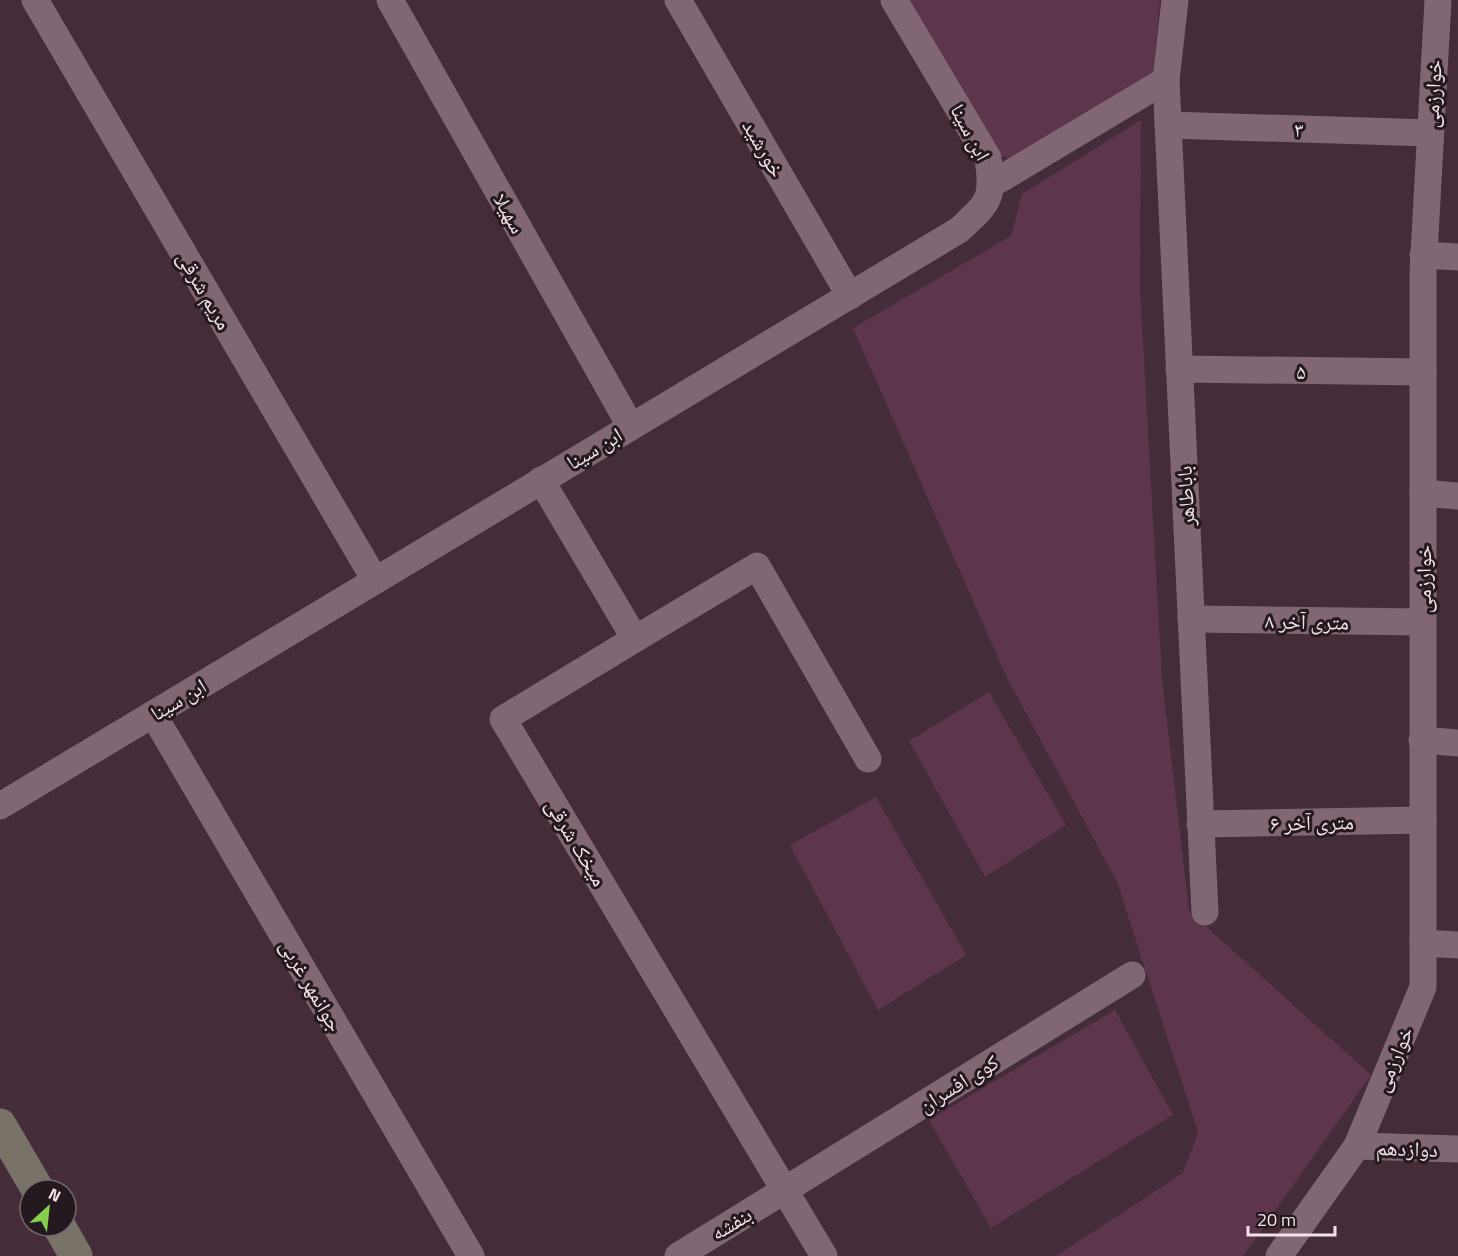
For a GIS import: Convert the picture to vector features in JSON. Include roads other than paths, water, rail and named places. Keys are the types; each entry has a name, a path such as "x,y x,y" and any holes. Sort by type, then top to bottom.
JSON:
{"main road":[{"path":"0,1125 31,1178"},
{"path":"66,1238 76,1256"}],"street":[{"name":"مریم شرقی","path":"34,0 375,580"},
{"name":"سهیلا","path":"390,0 631,427"},
{"name":"خورشید","path":"678,0 850,296"},
{"name":"ابن سینا","path":"0,806 959,230 985,206 992,184 988,158 894,0"},
{"name":"باباطاهر","path":"1175,0 1166,80 1205,912"},
{"name":"خوارزمی","path":"1280,1256 1356,1146 1423,987 1423,255 1430,133 1444,2"},
{"path":"992,184 1166,80"},
{"name":"۳","path":"1168,125 1430,133"},
{"path":"1423,255 1458,257"},
{"name":"۵","path":"1179,369 1423,372"},
{"path":"542,480 635,639 757,566 868,759"},
{"path":"1423,493 1458,496"},
{"name":"۸ متری آخر","path":"1191,619 1422,622"},
{"name":"میخک شرقی","path":"635,639 503,719 824,1256"},
{"name":"جوانمهر غربی","path":"153,714 471,1256"},
{"path":"1422,740 1458,743"},
{"name":"۶ متری آخر","path":"1200,824 1423,820"},
{"path":"1423,943 1458,945"},
{"name":"کوی افسران","path":"785,1191 1132,975"},
{"name":"دوازدهم","path":"1356,1146 1458,1149"},
{"name":"بنفشه","path":"678,1256 785,1191"}]}
